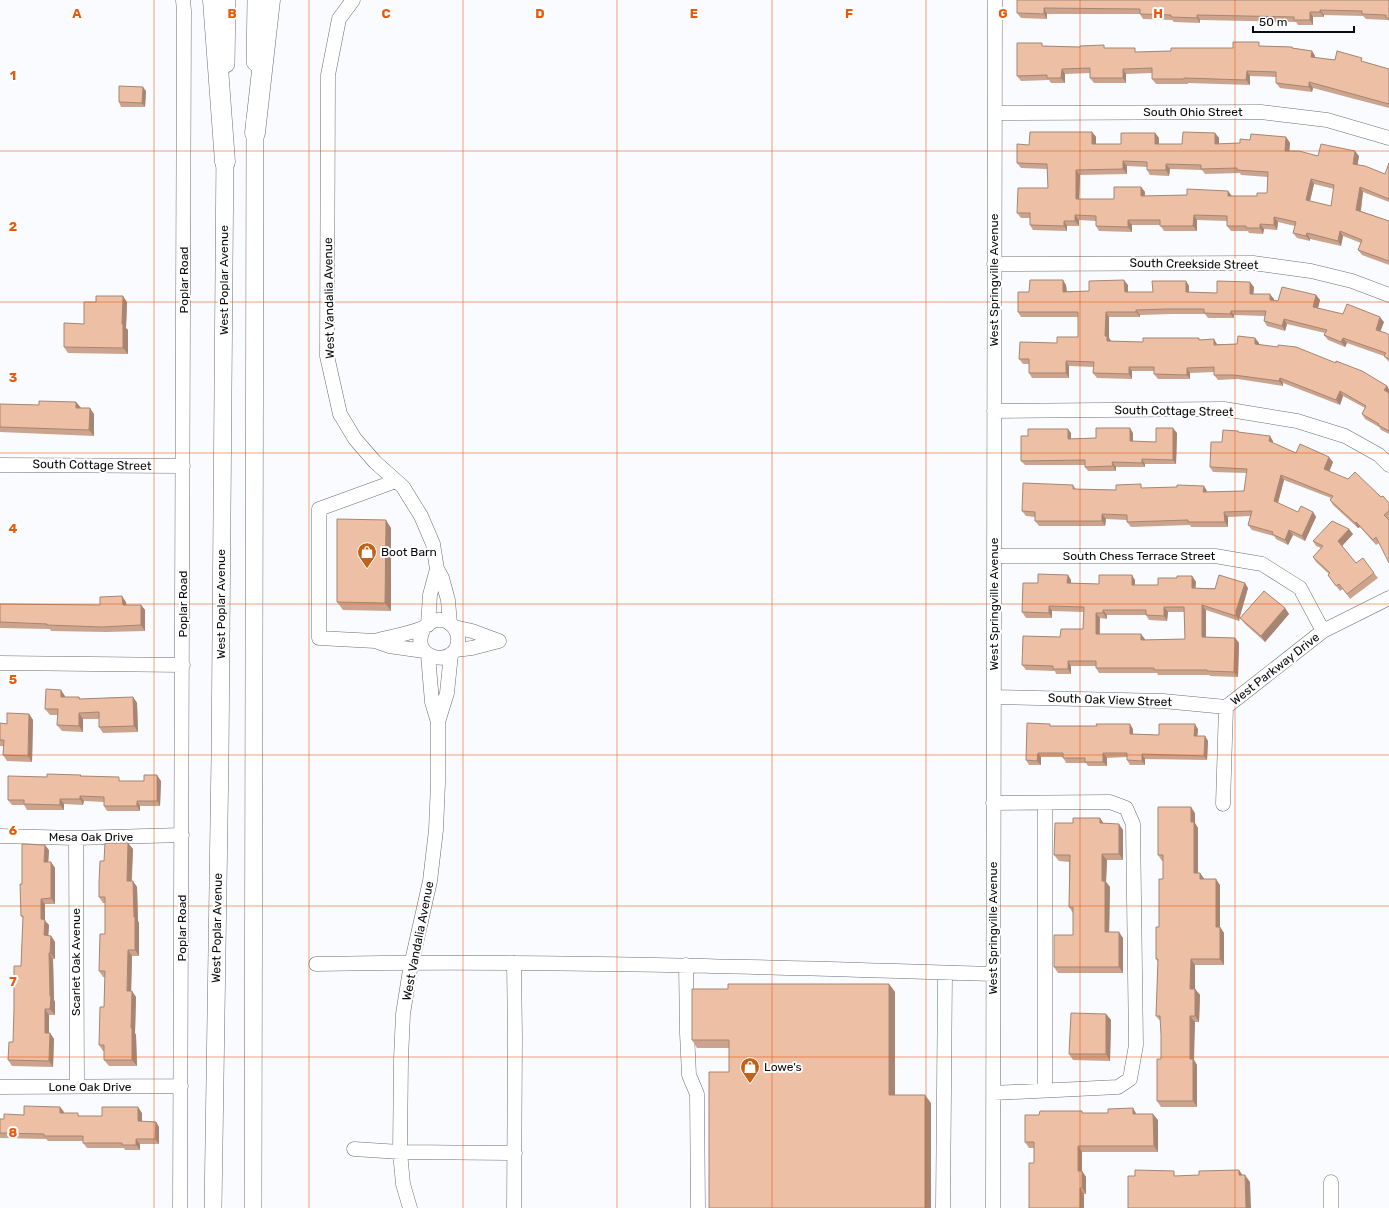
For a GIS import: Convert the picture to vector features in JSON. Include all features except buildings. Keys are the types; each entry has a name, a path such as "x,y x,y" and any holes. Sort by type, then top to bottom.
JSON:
{"highway":[{"path":"213,0 225,162"},
{"path":"255,133 270,0"}],"main road":[{"name":"West Poplar Avenue","path":"213,1208 220,757 226,0"},
{"path":"253,1208 256,0"}],"street":[{"name":"Poplar Road","path":"180,1208 183,665 183,0"},
{"name":"West Vandalia Avenue","path":"353,0 339,19 328,76 327,356 340,414 355,439 375,462 403,487 421,516 433,544 437,569 442,578 448,600 452,625"},
{"name":"West Springville Avenue","path":"992,1208 995,0"},
{"name":"South Ohio Street","path":"995,113 1261,112 1326,120 1389,138"},
{"name":"South Creekside Street","path":"994,264 1253,263 1311,271 1352,281 1389,295"},
{"name":"South Cottage Street","path":"994,412 1224,409 1297,421 1345,436 1379,455 1389,465"},
{"name":"South Cottage Street","path":"0,465 183,466"},
{"path":"396,481 319,509 319,638 375,641 389,646 426,653"},
{"name":"South Chess Terrace Street","path":"994,556 1215,556 1262,564 1300,588 1323,631"},
{"name":"West Vandalia Avenue","path":"426,626 430,595 437,569"},
{"name":"West Parkway Drive","path":"1223,804 1226,707 1323,631 1389,598"},
{"path":"439,620 452,625 499,641 453,652 440,658 433,658 426,653 421,645 420,639 421,633 426,626 433,621 439,620"},
{"path":"452,625 458,638 453,652"},
{"path":"375,641 426,626"},
{"name":"West Vandalia Avenue","path":"438,722 447,693 453,652"},
{"name":"West Vandalia Avenue","path":"410,1208 403,1184 400,1152 403,1014 412,963 430,881 436,830 438,783 438,722 432,702 426,653"},
{"path":"0,663 183,665"},
{"name":"South Oak View Street","path":"994,697 1163,701 1226,707"},
{"path":"993,803 1110,802 1126,808 1132,824 1136,1045 1130,1079 1118,1087 993,1092"},
{"path":"1045,803 1045,1090"},
{"name":"Mesa Oak Drive","path":"0,836 76,838 182,835"},
{"name":"Scarlet Oak Avenue","path":"76,838 77,1087"},
{"path":"514,963 514,1208"},
{"path":"316,964 514,963 686,965 993,974"},
{"path":"686,965 689,1074 697,1094 698,1208"},
{"path":"943,1208 945,973"},
{"name":"Lone Oak Drive","path":"0,1087 181,1086"},
{"path":"354,1149 400,1152 515,1153"},
{"path":"1331,1182 1331,1208"}],"place":[{"name":"Boot Barn","path":"367,569"},
{"name":"Lowe's","path":"750,1084"}]}
